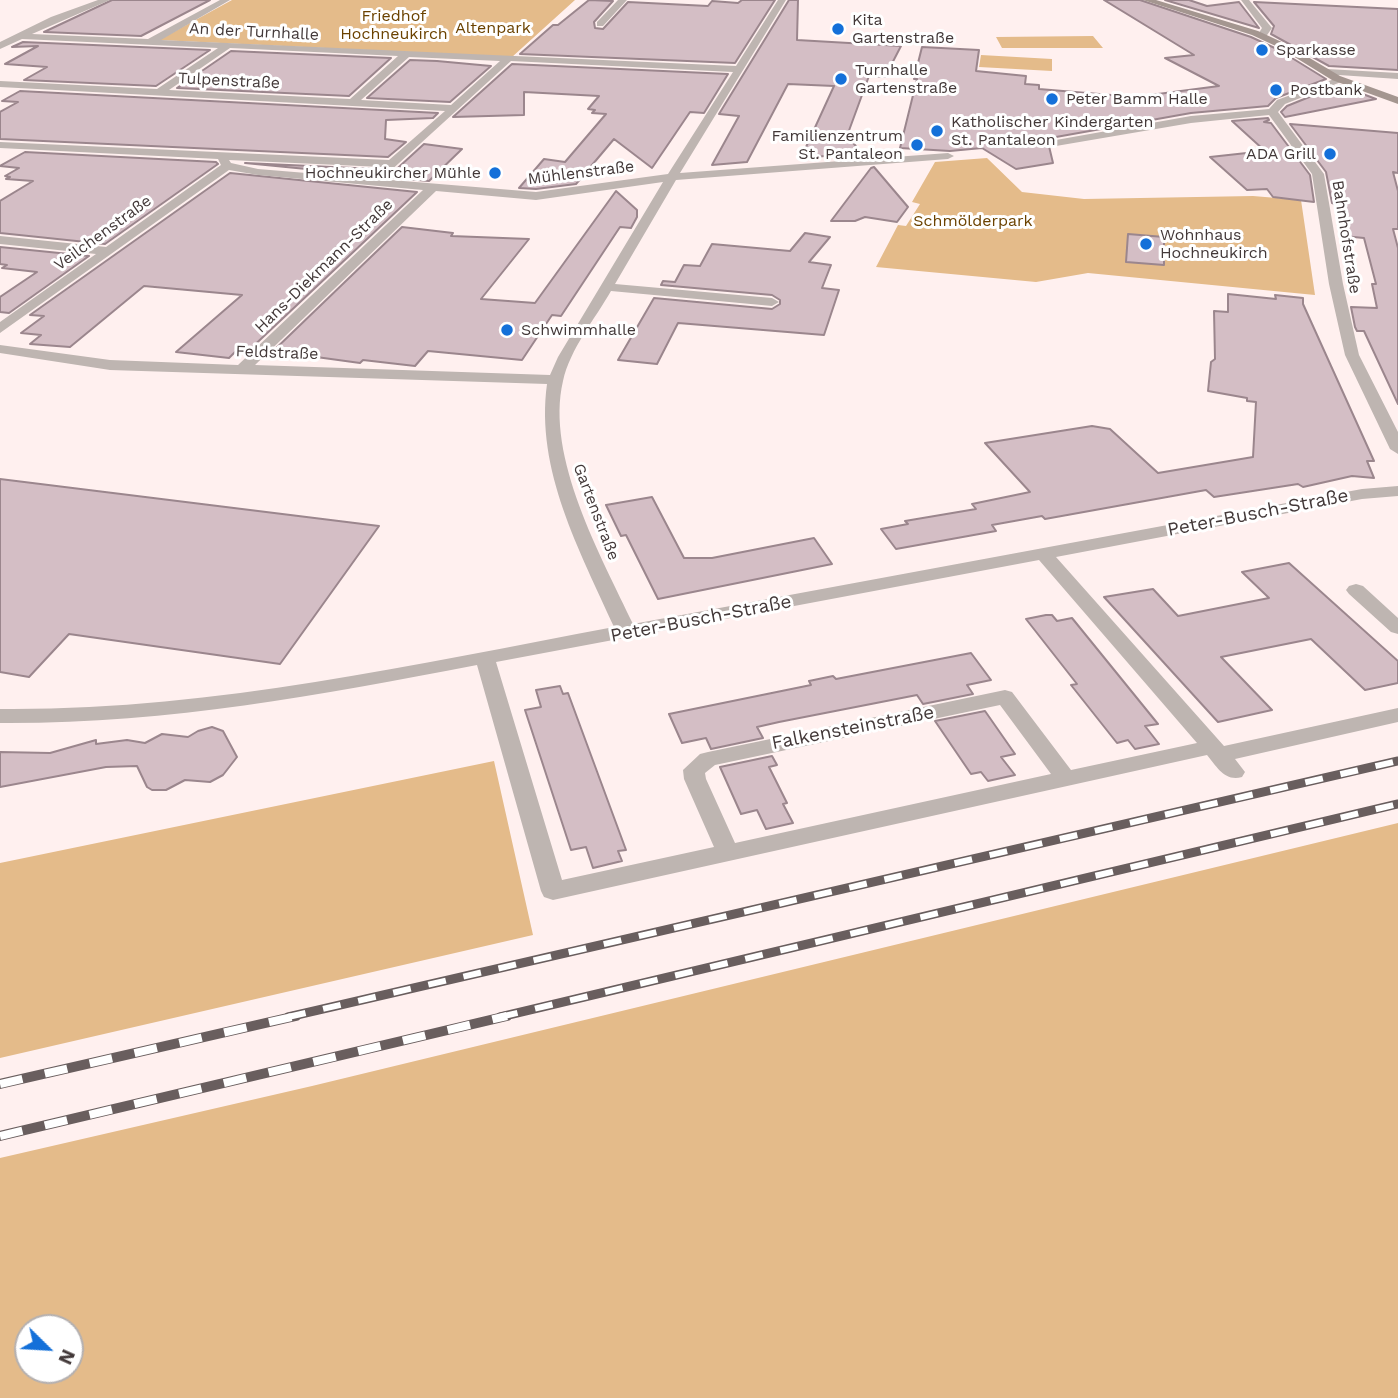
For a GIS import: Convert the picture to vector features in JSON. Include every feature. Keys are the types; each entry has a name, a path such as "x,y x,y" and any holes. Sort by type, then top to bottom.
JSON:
{"street":[{"path":"0,46 54,19 106,0"},
{"path":"150,42 226,0"},
{"path":"600,24 623,0"},
{"name":"Gartenstraße","path":"626,633 565,488 558,462 552,413 555,380 565,357 672,177 782,0"},
{"path":"1147,0 1262,36 1341,80 1398,102"},
{"path":"1245,0 1267,28 1262,36"},
{"name":"An der Turnhalle","path":"21,36 738,69"},
{"path":"158,93 227,46"},
{"path":"352,103 406,54"},
{"path":"370,183 509,58"},
{"path":"1326,72 1398,76"},
{"path":"1056,144 1083,140 1098,148 1226,113 1272,112 1280,102 1341,80"},
{"name":"Tulpenstraße","path":"0,84 456,108"},
{"name":"Bahnhofstraße","path":"1272,112 1318,174 1342,318 1352,355 1398,449"},
{"name":"Mühlenstraße","path":"0,145 225,162 258,172 541,196 672,177 948,156"},
{"name":"Mühlenstraße","path":"225,162 235,156 391,164"},
{"name":"Veilchenstraße","path":"0,329 225,162"},
{"name":"Hans-Diekmann-Straße","path":"241,370 432,188"},
{"path":"0,240 107,251"},
{"path":"608,287 772,302"},
{"name":"Feldstraße","path":"0,349 87,363 555,380"},
{"name":"Peter-Busch-Straße","path":"0,716 93,716 184,710 284,695 1362,494 1398,491"},
{"path":"1045,555 1234,772"},
{"path":"1356,590 1398,628"},
{"path":"485,658 553,891 1066,779 1398,715"},
{"name":"Falkensteinstraße","path":"728,853 695,779 694,770 704,760 765,746 1005,697 1066,779"}],"green space":[{"name":"Friedhof Hochneukirch","path":"232,0 575,0 512,57 159,40"},
{"path":"1093,36 1103,48 1002,48 996,37"},
{"path":"981,55 1052,59 1052,71 979,67"},
{"name":"Schmölderpark","path":"987,158 1022,192 1084,199 1253,196 1301,200 1315,295 1088,273 1036,282 876,267 898,225 906,226 920,204 912,202 935,162"},
{"path":"494,761 533,935 0,1058 0,863"},
{"path":"1398,823 1398,1398 0,1398 0,1158 312,1086"}],"building":[{"path":"112,0 210,0 141,36 44,32"},
{"path":"589,0 613,1 594,22 595,28 603,29 628,2 708,6 712,1 738,3 742,0 775,0 735,63 520,54 553,25 558,25"},
{"path":"789,0 798,0 797,40 901,46 885,77 869,76 847,136 862,153 801,158 834,86 788,84 747,162 712,165 739,116 719,114"},
{"path":"1104,0 1140,0 1251,37 1279,50 1326,79 1276,98 1268,106 1191,113 1056,137 1048,142 1053,163 1016,169 982,148 950,151 900,148 922,47 979,50 976,71 1026,76 1025,84 1039,85 1039,89 1135,97 1219,86 1165,58 1194,55"},
{"path":"1165,0 1189,0 1207,6 1239,2 1259,28"},
{"path":"1254,2 1398,9 1398,70 1329,66 1271,34 1274,26"},
{"path":"23,42 210,50 156,86 24,80 47,67 5,64 38,46 12,47"},
{"path":"231,51 391,58 349,96 177,88"},
{"path":"410,60 491,66 450,102 367,98"},
{"path":"512,64 728,74 704,113 690,112 652,168 614,139 576,184 536,189 519,188 544,159 565,162 606,114 592,113 595,110 588,109 599,96 524,92 524,115 453,117"},
{"path":"1339,85 1376,99 1285,117 1281,112 1287,106"},
{"path":"20,91 438,113 433,118 386,120 385,139 406,142 388,157 0,139 0,112 18,102 2,101"},
{"path":"1269,120 1264,122 1271,123 1310,175 1314,202 1273,197 1267,189 1247,190 1210,157 1265,151 1232,121"},
{"path":"1290,124 1398,133 1398,173 1393,172 1398,191 1398,229 1393,229 1398,248 1398,404 1364,331 1357,331 1355,327 1351,307 1377,308 1372,284 1376,284 1364,238 1343,236 1338,210 1332,203 1326,172"},
{"path":"424,144 462,149 429,181 382,177 389,176"},
{"path":"25,152 218,164 105,244 0,233 0,201 33,181 6,179 10,177 5,176 19,168 0,166"},
{"path":"245,163 376,169 374,172 378,176"},
{"path":"874,167 908,207 897,222 865,217 855,221 831,221 871,168"},
{"path":"230,173 417,192 246,353 235,352 229,358 176,352 242,295 144,286 70,347 30,344 41,335 21,333 44,316 30,315"},
{"path":"616,191 637,210 637,217 631,228 620,227 561,316 552,315 522,360 428,351 415,366 363,360 360,363 309,356 305,360 268,356 402,227 453,233 451,236 529,239 481,299 535,303"},
{"path":"805,233 830,237 809,262 831,265 822,288 839,290 824,335 678,323 657,364 618,360 654,298 772,309 780,304 780,300 772,295 661,285 663,281 675,282 684,265 700,266 712,244 790,251"},
{"name":"Wohnhaus Hochneukirch","path":"1128,234 1164,237 1164,265 1126,262"},
{"path":"0,247 89,256 9,313 0,312 0,297 37,272 2,268 7,265 0,264"},
{"path":"1228,294 1276,299 1275,295 1303,298 1303,304 1374,461 1367,461 1374,478 1352,476 1303,487 1298,484 1214,497 1206,490 1045,519 1042,516 992,525 996,531 896,549 881,529 908,524 905,521 976,509 972,504 1030,492 985,443 1092,426 1110,429 1158,473 1253,457 1256,402 1208,391 1211,362 1215,359 1214,311 1228,312"},
{"path":"0,479 379,526 280,664 69,634 29,677 0,672"},
{"path":"652,497 684,558 712,558 814,538 832,564 658,599 626,535 621,536 606,505"},
{"path":"1289,563 1398,661 1398,683 1365,690 1311,639 1221,657 1272,710 1218,722 1104,597 1153,589 1178,616 1269,598 1242,572"},
{"path":"1052,615 1057,621 1072,618 1158,724 1145,726 1159,744 1135,749 1128,740 1117,743 1071,685 1077,684 1026,619"},
{"path":"971,653 991,680 967,685 973,694 923,704 917,695 779,722 757,727 763,738 711,749 706,738 682,743 669,714 811,685 809,681 833,676 836,679"},
{"path":"560,686 563,694 568,693 626,850 618,851 622,861 593,868 586,847 571,850 525,710 541,707 536,690"},
{"path":"985,711 1015,754 1001,757 1015,775 988,781 981,772 971,774 935,721"},
{"path":"212,727 223,731 237,757 223,775 210,782 185,780 166,790 152,790 147,787 137,766 106,767 0,787 0,752 50,753 96,740 96,744 127,740 145,743 162,734 188,737"},
{"path":"772,756 777,765 769,767 787,803 783,804 793,823 766,829 757,810 741,814 720,767"}],"railway":[{"path":"288,1017 1398,761"},
{"path":"500,1017 1398,804"},
{"path":"0,1084 296,1016"},
{"path":"0,1136 507,1016"}],"place":[{"name":"Kita Gartenstraße","path":"838,29"},
{"name":"Sparkasse","path":"1262,50"},
{"name":"Turnhalle Gartenstraße","path":"841,79"},
{"name":"Postbank","path":"1276,90"},
{"name":"Peter Bamm Halle","path":"1052,99"},
{"name":"Katholischer Kindergarten St. Pantaleon","path":"937,131"},
{"name":"Familienzentrum St. Pantaleon","path":"917,145"},
{"name":"ADA Grill","path":"1330,154"},
{"name":"Hochneukircher Mühle","path":"495,173"},
{"name":"Wohnhaus Hochneukirch","path":"1146,244"},
{"name":"Schwimmhalle","path":"507,330"}],"park label":[{"name":"Altenpark","path":"493,28"}]}
